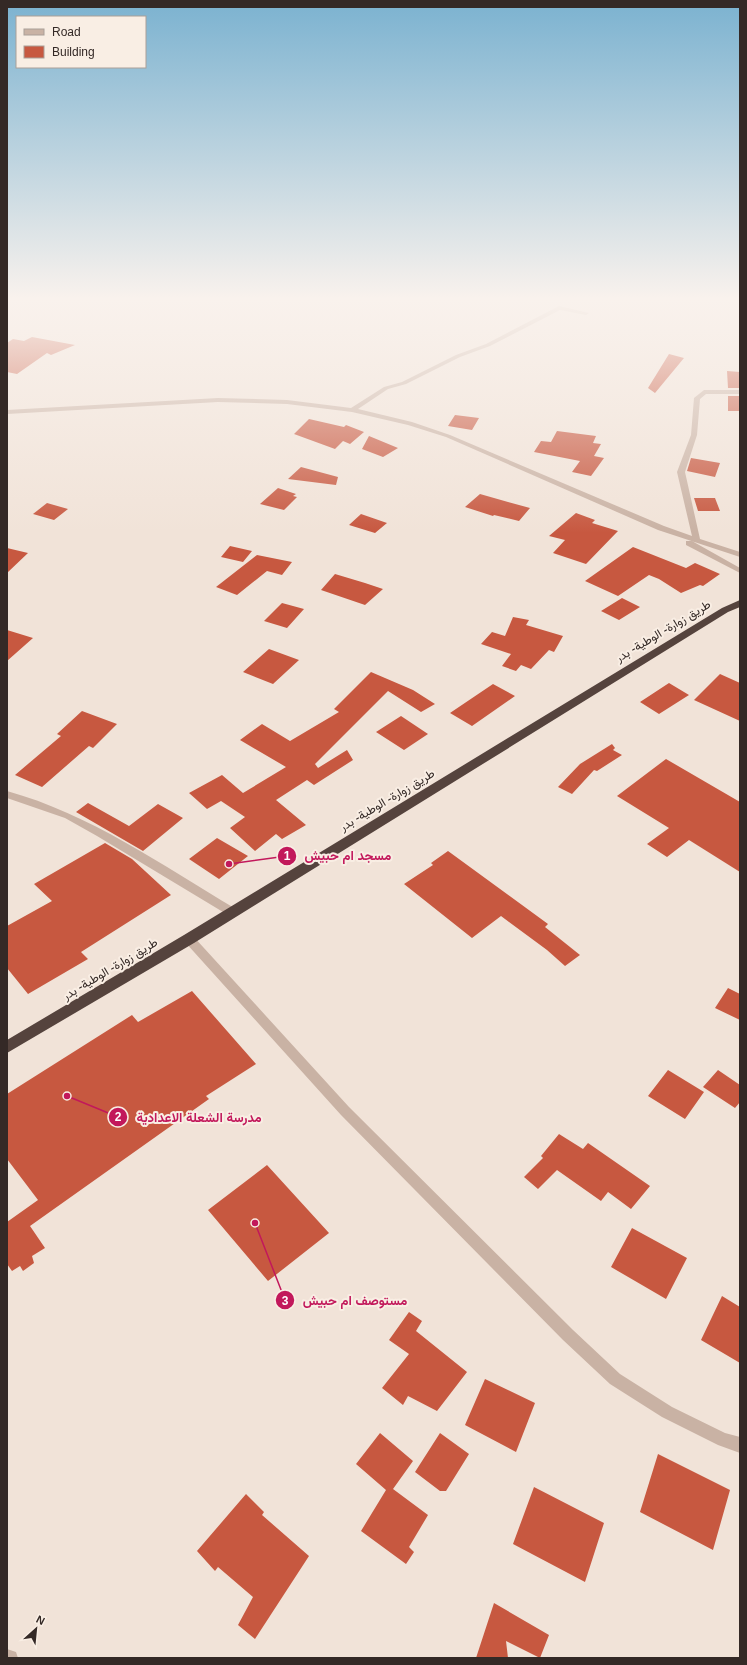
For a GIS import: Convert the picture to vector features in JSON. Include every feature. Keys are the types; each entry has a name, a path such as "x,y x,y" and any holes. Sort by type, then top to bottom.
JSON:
{"highway":[{"name":"طريق زوارة- الوطية- بدر","path":"7,1047 232,912 740,602"}],"street":[{"path":"352,410 380,391 415,378"},
{"path":"697,541 681,472 694,435 697,398 704,392 740,392"},
{"path":"7,412 218,400 287,402 352,410 410,423 448,436 661,528 740,554"},
{"path":"661,528 740,570"},
{"path":"7,794 68,816 101,833 232,912"},
{"path":"189,938 345,1111 568,1335 615,1379 667,1412 723,1440 740,1445"}],"building":[{"path":"654,378 668,378 655,393 648,388"},
{"path":"727,378 740,378 740,388 728,388"},
{"path":"728,396 740,396 740,411 728,411"},
{"path":"455,415 479,418 472,430 448,426"},
{"path":"309,419 344,427 346,425 364,432 350,444 343,441 335,449 294,434"},
{"path":"557,431 596,436 593,443 601,444 594,456 604,458 591,476 572,472 580,461 534,452 541,441 551,442"},
{"path":"369,436 398,448 383,457 362,449"},
{"path":"691,458 720,463 715,477 687,471"},
{"path":"301,467 338,477 336,485 288,479"},
{"path":"278,488 296,494 293,496 297,497 284,510 260,504"},
{"path":"480,494 530,508 519,521 493,516 465,507"},
{"path":"694,498 715,498 720,511 698,511"},
{"path":"47,503 68,509 54,520 33,514"},
{"path":"576,513 595,520 592,523 618,531 586,564 553,553 565,540 549,536"},
{"path":"361,514 387,523 375,533 349,525"},
{"path":"230,546 252,551 243,562 221,557"},
{"path":"633,547 686,568 695,563 720,574 703,586 700,585 681,593 659,579 649,575 618,596 585,581"},
{"path":"7,548 28,553 7,573"},
{"path":"257,555 292,562 282,575 267,571 237,595 216,587"},
{"path":"335,574 383,589 365,605 321,590"},
{"path":"622,598 640,607 619,620 601,611"},
{"path":"282,603 304,609 287,628 264,621"},
{"path":"513,617 529,620 526,625 563,636 554,652 549,650 531,669 521,665 516,671 502,666 511,654 481,644 492,632 505,636"},
{"path":"7,630 33,638 7,661"},
{"path":"269,649 299,660 273,684 243,672"},
{"path":"371,672 413,690 435,704 421,712 388,691 315,764 318,768 347,750 353,760 314,785 307,780 276,800 306,825 282,839 276,834 255,851 230,828 245,817 221,801 207,809 189,793 222,775 243,793 286,767 240,740 262,724 290,741 339,712 334,709"},
{"path":"720,674 740,683 740,721 694,700"},
{"path":"669,683 689,695 659,714 640,702"},
{"path":"493,684 515,696 472,726 450,713"},
{"path":"82,711 117,724 93,748 89,746 42,787 15,775 61,736 57,734"},
{"path":"401,716 428,734 404,750 376,732"},
{"path":"612,744 615,748 613,750 622,755 597,771 594,770 572,794 558,787 580,764"},
{"path":"666,759 740,802 740,872 689,840 667,857 647,844 669,828 617,796"},
{"path":"88,803 129,826 158,804 183,818 143,851 76,812"},
{"path":"217,838 248,856 219,879 189,859"},
{"path":"105,843 132,859 171,895 81,952 88,959 28,994 7,968 7,926 52,901 34,884"},
{"path":"448,851 548,924 545,927 580,955 565,966 547,950 501,916 472,938 404,884 433,865 431,863"},
{"path":"728,988 740,994 740,1020 715,1008"},
{"path":"192,991 256,1064 206,1096 209,1099 30,1226 45,1248 32,1256 34,1263 23,1271 20,1266 12,1271 7,1264 7,1222 38,1200 7,1159 7,1094 132,1015 138,1022"},
{"path":"668,1070 704,1092 685,1119 648,1096"},
{"path":"718,1070 740,1085 740,1102 735,1108 703,1087"},
{"path":"559,1134 583,1149 588,1143 650,1186 631,1209 608,1192 601,1201 557,1170 538,1189 524,1177 543,1158 541,1156"},
{"path":"267,1165 329,1233 268,1281 208,1210"},
{"path":"632,1228 687,1258 666,1299 611,1267"},
{"path":"722,1296 740,1307 740,1363 701,1340"},
{"path":"409,1312 422,1321 416,1331 467,1372 437,1411 408,1396 403,1405 382,1388 409,1354 389,1340"},
{"path":"485,1379 535,1403 516,1452 465,1425"},
{"path":"380,1433 413,1461 393,1489 428,1515 409,1547 414,1552 406,1564 361,1531 386,1490 356,1464"},
{"path":"440,1433 469,1454 446,1491 440,1491 415,1472"},
{"path":"658,1454 730,1490 713,1550 640,1512"},
{"path":"534,1487 604,1523 585,1582 513,1544"},
{"path":"246,1494 264,1512 262,1515 309,1556 255,1639 238,1625 253,1597 218,1567 215,1571 197,1551"},
{"path":"494,1603 549,1635 540,1658 506,1641 508,1658 476,1658"}],"place":[{"name":"مسجد ام حبيش","path":"229,864"},
{"name":"مدرسة الشعلة الاعدادية","path":"67,1096"},
{"name":"مستوصف ام حبيش","path":"255,1223"}]}
